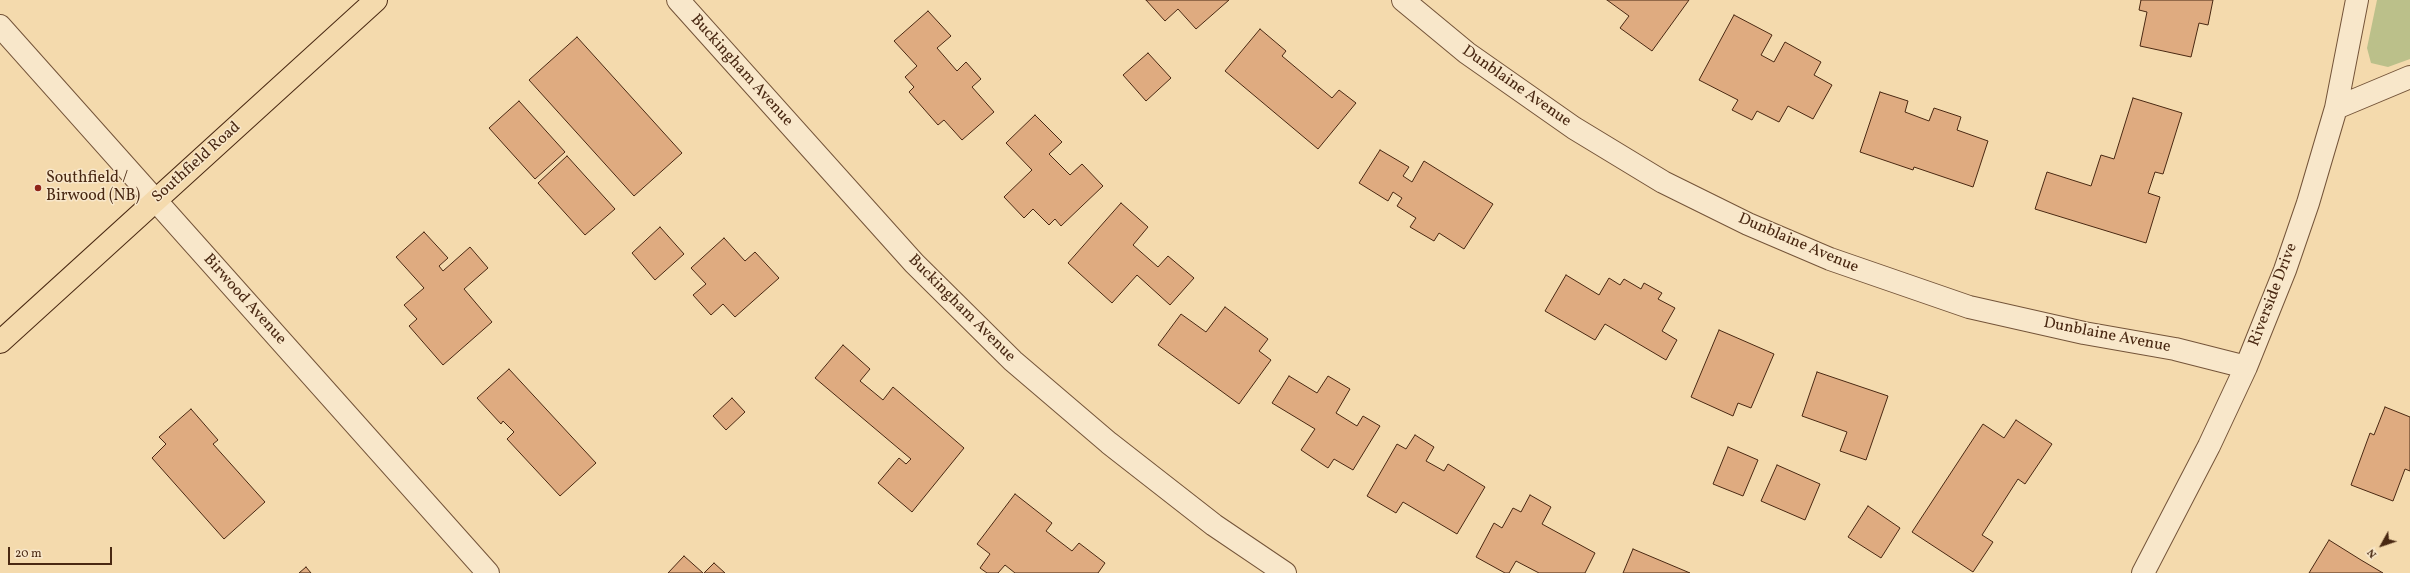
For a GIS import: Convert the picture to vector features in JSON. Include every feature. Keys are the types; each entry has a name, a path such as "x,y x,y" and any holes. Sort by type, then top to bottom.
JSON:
{"main road":[{"name":"Southfield Road","path":"0,342 376,0"}],"street":[{"name":"Buckingham Avenue","path":"678,0 914,263 1013,361 1109,443 1214,525 1285,573"},
{"name":"Dunblaine Avenue","path":"1403,0 1467,53 1574,128 1663,182 1762,230 1830,259 1969,307 2084,333 2175,349 2246,367"},
{"name":"Riverside Drive","path":"2143,573 2209,446 2246,367 2285,270 2308,204 2336,108 2357,0"},
{"name":"Birwood Avenue","path":"0,26 488,573"},
{"path":"2336,108 2410,77"}],"green space":[{"path":"2377,0 2410,0 2410,59 2388,67 2371,63 2367,48"}],"building":[{"path":"1146,0 1229,0 1196,29 1178,9 1165,21"},
{"path":"1607,0 1689,0 1652,51 1620,28 1629,16"},
{"path":"2141,0 2213,0 2208,25 2199,23 2191,57 2140,46 2147,12 2139,10"},
{"path":"928,11 951,36 937,48 957,71 966,62 981,79 972,87 994,112 962,140 944,120 938,125 909,92 914,87 905,77 917,66 894,41"},
{"path":"1734,15 1772,35 1761,55 1774,62 1785,42 1821,62 1814,75 1832,85 1813,119 1788,106 1779,122 1757,111 1752,120 1732,110 1738,100 1699,80"},
{"path":"1260,29 1286,51 1282,56 1332,98 1339,90 1356,103 1318,149 1225,71"},
{"path":"577,37 682,153 634,196 529,80"},
{"path":"1148,53 1171,78 1146,101 1123,75"},
{"path":"1880,92 1908,101 1905,112 1929,121 1934,108 1961,117 1957,130 1988,141 1973,187 1914,167 1913,170 1860,152"},
{"path":"2133,98 2182,113 2163,174 2155,172 2148,193 2160,197 2146,243 2035,209 2047,172 2091,186 2101,155 2114,159"},
{"path":"519,101 565,152 535,179 489,128"},
{"path":"1035,115 1062,142 1049,154 1070,175 1082,164 1103,186 1061,226 1055,219 1049,225 1033,209 1024,218 1004,197 1032,170 1006,143"},
{"path":"1380,150 1409,167 1403,176 1412,182 1424,161 1493,204 1464,249 1439,233 1434,241 1410,227 1416,218 1397,206 1402,198 1393,192 1388,201 1359,183"},
{"path":"567,156 615,209 585,235 538,183"},
{"path":"1121,203 1148,227 1133,245 1158,267 1168,256 1194,278 1170,305 1137,275 1112,303 1068,263"},
{"path":"660,227 684,254 655,280 632,253"},
{"path":"424,232 448,258 439,266 443,271 470,247 488,268 464,289 492,322 443,365 409,326 417,319 404,305 424,288 396,257"},
{"path":"724,238 745,261 755,252 779,278 735,317 723,304 711,315 693,295 706,284 691,268"},
{"path":"1566,275 1599,295 1609,278 1620,285 1624,279 1641,289 1644,283 1662,293 1658,299 1675,308 1662,331 1677,340 1666,360 1605,324 1595,340 1545,311"},
{"path":"1225,307 1268,339 1259,351 1271,360 1239,404 1158,345 1181,314 1206,332"},
{"path":"1719,330 1774,354 1751,408 1738,403 1733,416 1691,397"},
{"path":"843,345 870,369 860,381 883,400 893,387 964,448 912,512 878,483 899,458 906,464 911,459 815,378"},
{"path":"509,369 596,463 560,496 507,439 514,432 503,421 501,424 477,398"},
{"path":"1817,372 1888,396 1866,460 1840,451 1847,432 1802,416"},
{"path":"1289,376 1317,393 1328,376 1350,389 1336,413 1357,426 1363,416 1380,426 1353,470 1334,459 1328,468 1301,450 1315,429 1272,403"},
{"path":"732,398 745,412 726,430 713,416"},
{"path":"2385,407 2410,417 2410,471 2405,469 2393,501 2351,485 2370,433 2374,435"},
{"path":"191,409 218,440 213,444 265,502 224,539 152,458 166,444 159,437"},
{"path":"2016,420 2052,444 2025,484 2018,479 1982,535 1993,542 1973,572 1912,532 1983,424 2004,438"},
{"path":"1415,435 1434,447 1426,461 1444,471 1448,464 1485,487 1457,534 1403,502 1396,513 1367,496 1397,444 1406,449"},
{"path":"1728,447 1758,460 1743,496 1713,484"},
{"path":"1777,465 1820,484 1805,520 1761,501"},
{"path":"1015,494 1052,523 1046,531 1072,551 1079,543 1105,563 1098,573 1015,573 1005,565 998,573 987,573 980,568 990,554 977,544"},
{"path":"1530,495 1551,507 1542,524 1595,553 1585,573 1539,573 1516,561 1509,573 1505,573 1476,557 1494,523 1502,528 1513,508 1521,512"},
{"path":"1868,506 1900,528 1881,558 1848,537"},
{"path":"2329,540 2361,560 2383,573 2309,573"},
{"path":"1633,549 1690,573 1623,573"},
{"path":"684,556 703,573 668,573"},
{"path":"714,563 725,573 704,573"},
{"path":"306,567 311,573 299,573"}],"place":[{"name":"Southfield / Birwood (NB)","path":"38,188"}]}
